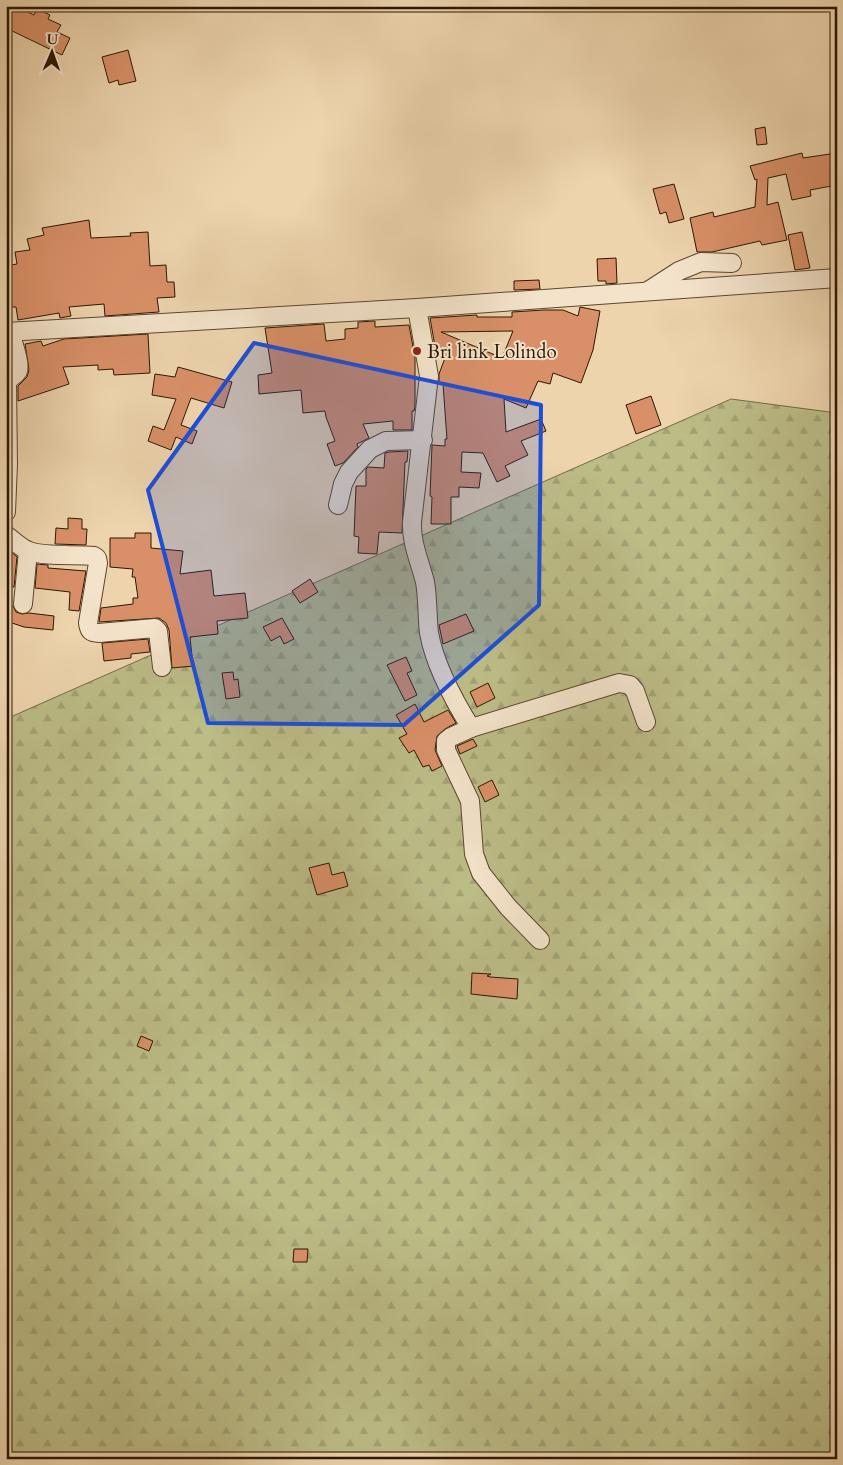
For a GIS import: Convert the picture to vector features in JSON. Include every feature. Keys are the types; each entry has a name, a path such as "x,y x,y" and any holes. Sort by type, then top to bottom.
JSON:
{"street":[{"path":"646,292 679,271 701,262 732,263"},
{"path":"6,512 7,382 19,365 8,332 417,308 837,278"},
{"path":"417,308 429,376 412,522 413,538 425,583 430,635 435,654 442,674 471,728"},
{"path":"338,505 343,484 349,472 370,449 386,441 422,440"},
{"path":"6,535 28,551 39,554 72,554 94,556 97,558 98,563 88,623 89,629 92,633 99,633 155,628 158,631 162,667"},
{"path":"23,604 28,551"},
{"path":"540,940 488,883 475,860 470,801 446,750 446,742 451,737 471,728 619,683 630,685 635,691 646,722"}],"highlighted area":[{"path":"254,343 541,405 539,605 404,725 208,723 148,490"}],"green space":[{"path":"731,399 837,413 837,1459 6,1459 6,719"}],"building":[{"path":"6,6 15,6 34,15 37,9 50,15 48,19 61,25 57,32 70,38 62,55 6,28"},
{"path":"128,50 136,81 119,85 118,80 109,83 102,57"},
{"path":"765,127 767,144 757,145 755,129"},
{"path":"802,153 803,158 837,153 837,185 810,190 811,196 792,200 786,174 768,178 767,205 778,202 787,240 762,245 760,241 712,252 697,252 690,218 713,212 714,217 755,207 757,179 755,180 750,166"},
{"path":"674,184 684,219 669,223 666,212 660,214 653,189"},
{"path":"89,220 91,238 131,236 130,233 148,232 150,266 166,265 167,282 174,282 175,297 157,298 159,312 105,316 104,304 69,307 71,316 60,318 59,313 18,320 16,307 6,307 6,266 17,264 15,252 30,250 27,239 44,235 42,228"},
{"path":"802,232 810,268 795,270 788,235"},
{"path":"616,258 617,283 606,284 606,281 598,281 597,259"},
{"path":"539,280 540,289 514,290 514,281"},
{"path":"580,307 600,311 593,350 581,383 553,373 550,384 538,381 526,408 504,399 506,432 541,419 546,431 521,441 528,455 505,466 510,476 497,482 483,453 462,452 461,472 481,473 479,488 459,487 459,497 451,497 451,524 431,524 432,445 445,446 445,439 447,439 443,384 439,383 439,374 445,358 437,358 430,318 477,315 477,317 512,317 512,312 544,310 563,310 578,316","holes":["513,331 502,358 441,332"]},
{"path":"375,321 375,327 409,325 415,358 415,406 414,411 412,411 412,430 393,430 393,421 363,424 369,438 357,444 358,447 343,463 335,466 327,444 335,441 325,411 303,413 301,390 259,394 258,375 272,373 265,328 324,324 326,341 345,339 345,329 358,328 358,322"},
{"path":"148,334 150,373 114,375 113,369 98,370 98,365 63,367 69,384 18,401 18,386 27,377 29,370 25,344 41,341 43,346 64,339"},
{"path":"178,367 232,382 224,408 191,398 181,425 197,431 192,444 176,437 171,450 148,441 153,426 164,430 176,399 152,395 155,374 175,377"},
{"path":"651,396 661,425 636,434 626,405"},
{"path":"408,451 407,462 405,462 402,533 379,532 377,554 358,553 359,537 354,536 356,486 366,486 366,469 368,467 384,468 385,453"},
{"path":"68,518 82,519 82,529 87,529 86,545 55,544 56,528 68,529"},
{"path":"135,533 151,533 151,548 183,551 180,574 211,570 214,596 245,593 248,618 217,621 218,634 190,637 193,666 172,668 169,630 166,623 159,618 99,622 101,608 133,604 133,598 138,598 135,577 132,577 133,569 110,567 110,538 135,538"},
{"path":"6,551 10,551 17,557 14,587 6,586"},
{"path":"37,564 48,565 48,568 86,571 79,611 69,610 70,592 35,588"},
{"path":"310,579 318,592 300,603 292,591"},
{"path":"9,605 13,606 16,612 22,614 54,616 53,630 24,627 6,621"},
{"path":"466,614 474,631 443,644 439,625"},
{"path":"282,618 294,639 284,644 280,636 271,641 263,627"},
{"path":"148,639 150,652 131,654 131,658 104,661 102,643"},
{"path":"406,657 412,671 407,673 417,695 405,701 387,665"},
{"path":"233,672 234,680 238,679 240,697 226,699 222,673"},
{"path":"488,683 495,698 477,707 470,692"},
{"path":"415,704 424,722 448,710 456,723 437,736 435,750 442,766 432,771 429,765 423,767 414,750 409,753 399,738 407,734 396,715"},
{"path":"473,739 477,746 460,754 457,746"},
{"path":"492,780 499,795 485,802 478,787"},
{"path":"329,863 332,875 344,872 348,886 317,895 309,868"},
{"path":"472,973 491,974 487,976 490,977 518,979 517,999 471,994"},
{"path":"141,1036 153,1041 149,1051 137,1046"},
{"path":"294,1249 308,1249 307,1262 293,1262"}],"place":[{"name":"Bri link Lolindo","path":"417,351"}]}
